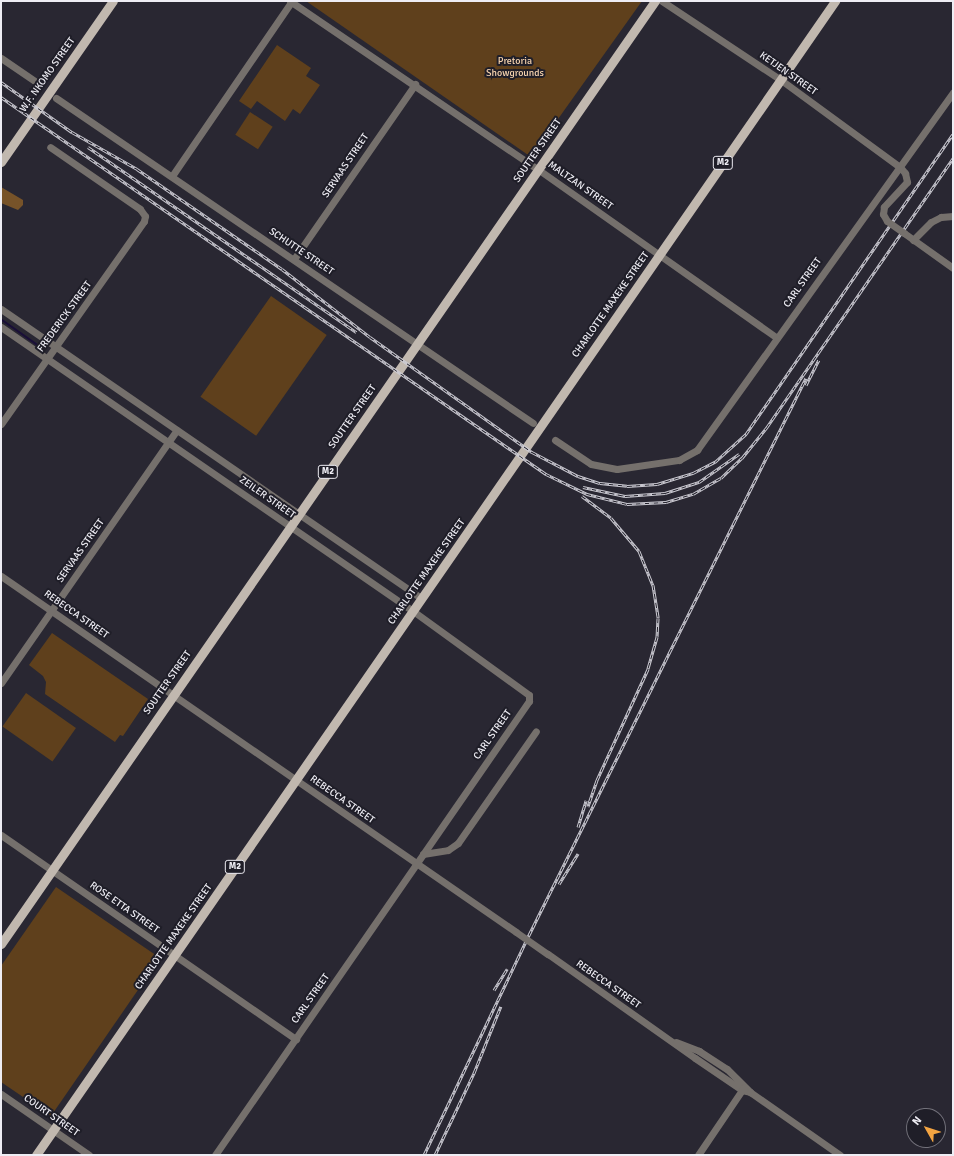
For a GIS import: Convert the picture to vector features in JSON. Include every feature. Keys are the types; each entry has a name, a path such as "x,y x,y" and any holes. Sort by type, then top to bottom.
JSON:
{"main road":[{"name":"W.F. NKOMO STREET","path":"1,162 112,1"},
{"name":"SOUTTER STREET","path":"1,944 655,1"},
{"name":"CHARLOTTE MAXEKE STREET","path":"36,1155 835,1"}],"street":[{"name":"MALTZAN STREET","path":"291,1 415,84 777,338"},
{"path":"172,176 291,1"},
{"name":"KETJEN STREET","path":"662,1 781,80 900,167"},
{"path":"1,58 36,82"},
{"name":"SERVAAS STREET","path":"294,259 415,84"},
{"name":"CARL STREET","path":"555,440 597,467 628,469 656,465 686,458 697,450 861,217 900,167 953,92"},
{"name":"SCHUTTE STREET","path":"56,98 533,423"},
{"name":"FREDERICK STREET","path":"1,424 144,221 145,216 140,209 50,147"},
{"path":"900,167 905,173 907,182 884,207 883,214 887,222 953,268"},
{"path":"913,240 931,222 941,217 953,216"},
{"name":"ZEILER STREET","path":"1,309 421,598"},
{"name":"ZEILER STREET","path":"1,327 521,687"},
{"name":"SERVAAS STREET","path":"1,683 177,430"},
{"name":"REBECCA STREET","path":"1,576 840,1155"},
{"name":"CARL STREET","path":"215,1155 529,702 528,692 521,687"},
{"path":"423,854 448,850 458,843 536,731"},
{"name":"ROSE ETTA STREET","path":"1,835 296,1039"},
{"path":"698,1155 744,1088"},
{"name":"COURT STREET","path":"1,1094 89,1155"}],"green space":[{"name":"Pretoria Showgrounds","path":"306,1 642,1 531,157"},
{"path":"277,45 311,68 306,76 320,85 300,114 293,109 285,121 257,101 251,109 239,101"},
{"path":"250,112 273,127 258,149 235,135"},
{"path":"271,296 327,335 256,436 200,397"},
{"path":"52,633 148,699 123,736 120,735 115,742 45,694 46,682 43,676 29,665"},
{"path":"26,693 76,728 52,762 2,727"},
{"path":"56,887 160,958 51,1116 1,1082 1,966"}],"shaded area":[{"path":"1,187 23,200 23,205 18,210 1,203"}],"waterway":[{"path":"1,319 42,348"}],"railway":[{"path":"1,82 72,132 137,169 282,269 370,337 532,452 578,476 600,483 627,486 657,484 693,473 715,462 746,434 953,134"},
{"path":"1,97 546,474 587,494 627,504 666,502 693,494 721,478 742,458 767,427 953,158"},
{"path":"88,147 356,332"},
{"path":"806,385 819,360"},
{"path":"424,1155 525,943 806,378"},
{"path":"583,487 625,496 665,493 699,482 739,454"},
{"path":"582,496 611,518 639,551 653,585 658,618 657,637 648,669 597,780 588,806"},
{"path":"578,827 586,800"},
{"path":"559,884 578,853"},
{"path":"494,990 507,969"},
{"path":"435,1155 474,1073 501,1006"}]}
